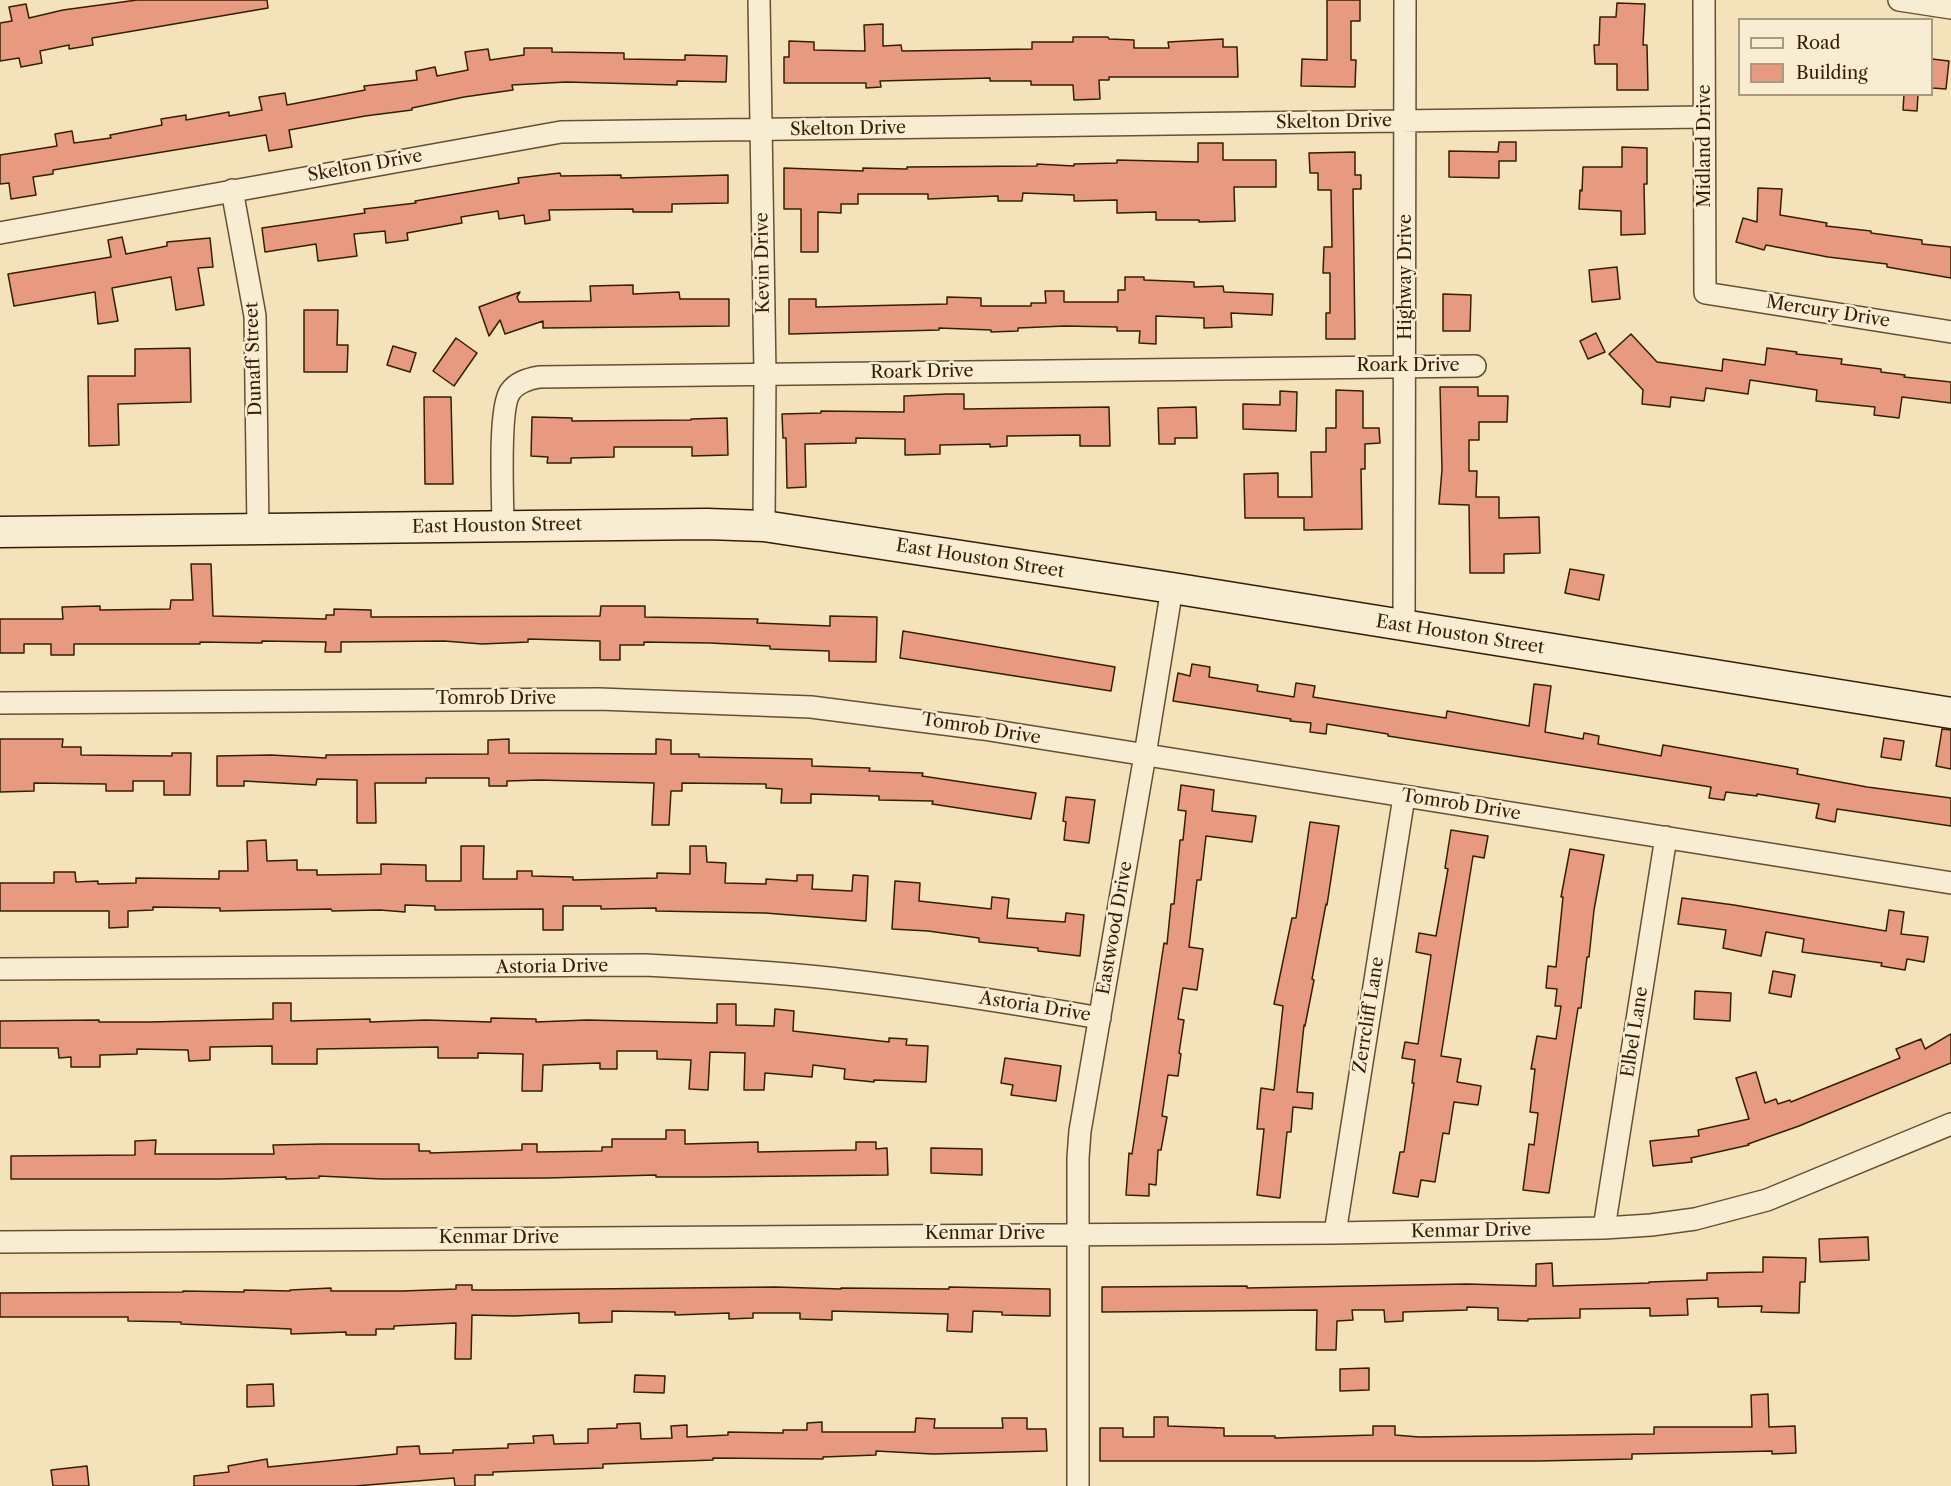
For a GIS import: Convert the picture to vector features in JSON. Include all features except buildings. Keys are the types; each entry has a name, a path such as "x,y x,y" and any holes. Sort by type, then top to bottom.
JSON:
{"main road":[{"name":"East Houston Street","path":"0,532 707,524 764,526 1172,588 1951,713"}],"street":[{"name":"Kevin Drive","path":"759,0 765,374 764,526"},
{"name":"Highway Drive","path":"1404,626 1405,0"},
{"name":"Midland Drive","path":"1704,0 1706,293"},
{"path":"1899,0 1951,8"},
{"name":"Skelton Drive","path":"0,233 561,132 1704,117"},
{"name":"Dunaff Street","path":"232,190 255,316 258,529"},
{"name":"Mercury Drive","path":"1706,293 1951,332"},
{"name":"Roark Drive","path":"503,527 503,423 506,401 518,383 538,377 1475,366"},
{"name":"Eastwood Drive","path":"1078,1486 1078,1158 1080,1131 1172,588"},
{"name":"Tomrob Drive","path":"0,703 599,699 811,707 983,729 1951,883"},
{"name":"Zerrcliff Lane","path":"1335,1233 1404,797"},
{"name":"Elbel Lane","path":"1604,1228 1666,837"},
{"name":"Astoria Drive","path":"0,969 645,965 820,977 993,1000 1100,1018"},
{"name":"Kenmar Drive","path":"0,1242 1335,1233 1604,1228 1695,1219 1767,1200 1951,1124"}]}
